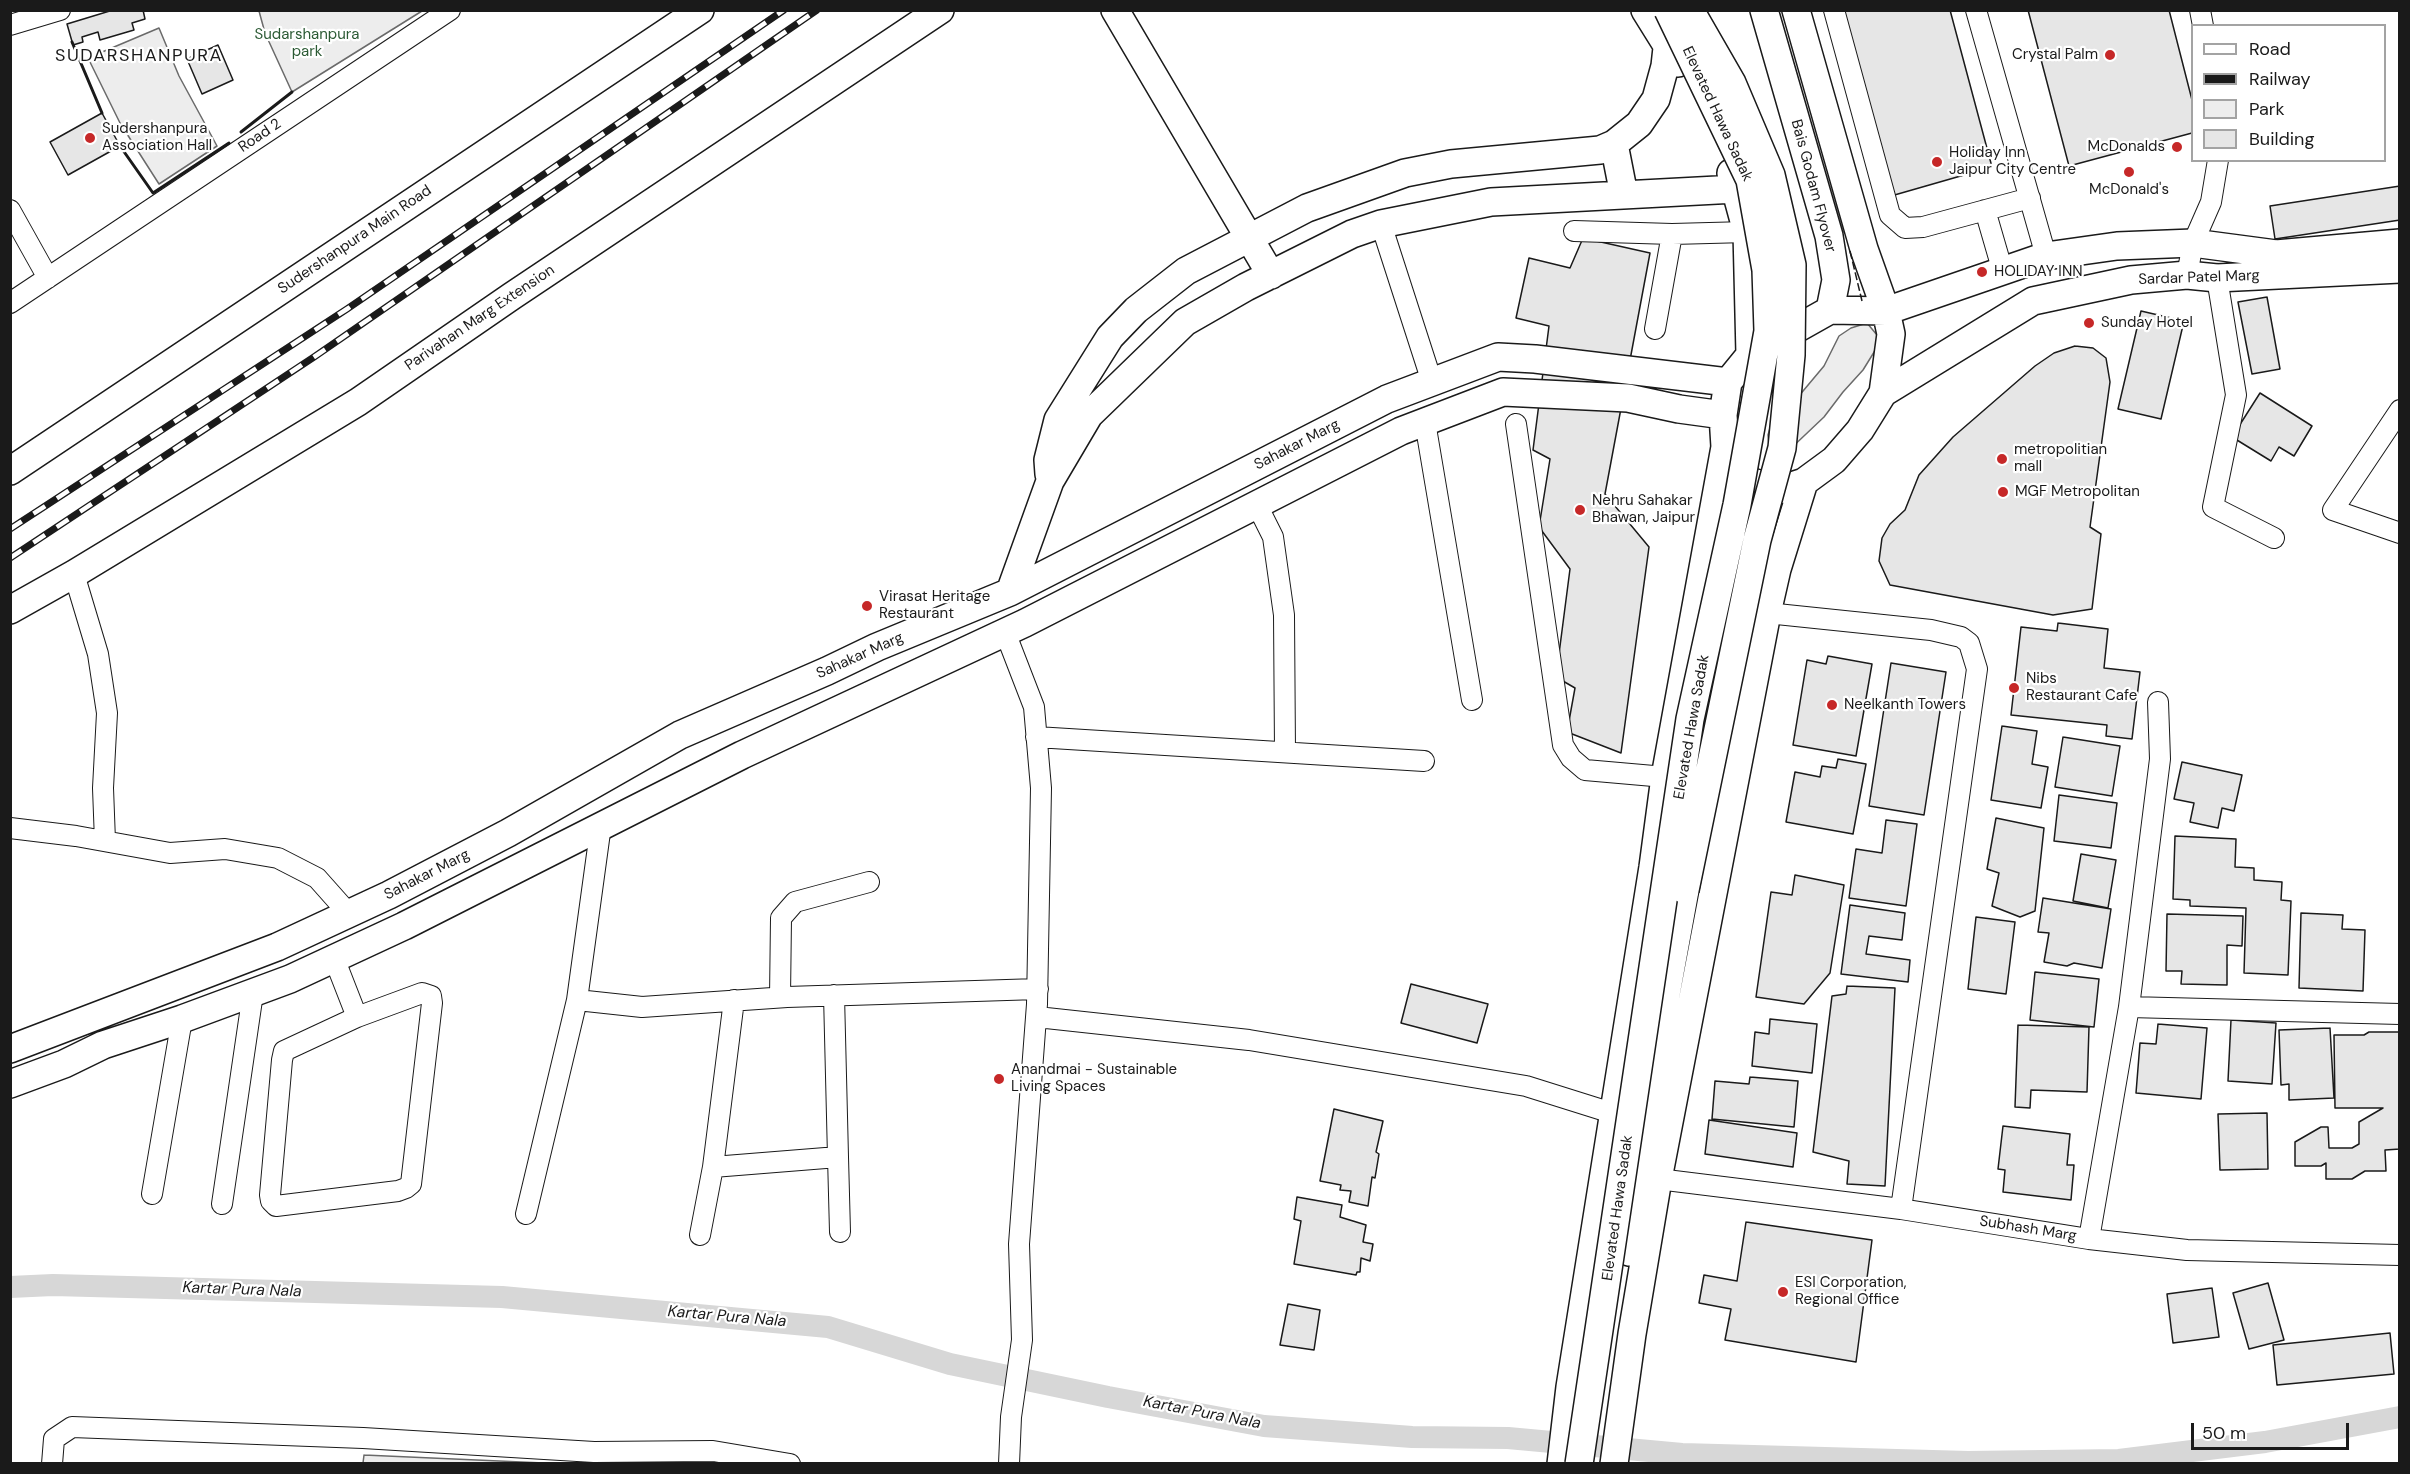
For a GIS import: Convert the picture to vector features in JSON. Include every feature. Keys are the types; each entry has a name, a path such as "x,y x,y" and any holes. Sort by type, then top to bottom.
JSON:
{"street":[{"path":"10,24 60,10"},
{"name":"Road 2","path":"10,303 450,10"},
{"name":"Sudershanpura Main Road","path":"10,471 700,10"},
{"name":"Parivahan Marg Extension","path":"10,610 74,574 358,402 522,289 940,10"},
{"path":"1115,10 1272,275"},
{"path":"1645,10 1699,96 1737,189 1747,232 1750,355"},
{"name":"Elevated Hawa Sadak","path":"1579,1464 1690,719 1737,505 1768,331 1766,270 1750,180 1668,10"},
{"name":"Elevated Hawa Sadak","path":"1632,1334 1629,1249 1647,1099 1685,890 1757,540 1782,448 1791,355 1792,265 1771,175 1732,83 1690,10"},
{"name":"Bais Godam Flyover","path":"1764,10 1829,236 1836,280 1830,310"},
{"name":"Bais Godam Flyover","path":"1796,10 1864,249 1886,311"},
{"path":"1834,10 1890,214 1905,228 1923,227 2030,198"},
{"path":"1976,10 2046,256"},
{"path":"1050,481 1048,460 1058,420 1110,338 1136,310 1186,271 1249,236 1307,208 1405,173 1451,164 1600,150 1614,144 1639,124 1656,99 1665,66 1667,48"},
{"path":"1614,144 1623,195"},
{"path":"2187,275 2193,243 2211,202 2218,162"},
{"path":"1010,592 1050,481 1089,415 1185,322 1352,234 1381,224 1491,202 1737,189"},
{"path":"10,210 48,278"},
{"path":"1985,210 2003,272"},
{"path":"1381,224 1432,382"},
{"path":"1574,231 1672,234 1747,232"},
{"path":"1655,329 1672,234"},
{"name":"Sardar Patel Marg","path":"1886,311 2046,256 2117,246 2193,243 2276,254 2400,243"},
{"name":"Sardar Patel Marg","path":"1883,393 2033,301 2131,280 2187,275 2217,278 2400,269"},
{"path":"2217,278 2236,395 2213,507 2274,538"},
{"path":"1561,1464 1570,1387 1653,867 1665,777 1725,447 1724,415 1728,382 1750,355 1830,310 1886,311 1891,334 1883,393 1860,430 1834,460 1804,482 1779,490 1749,481 1734,469 1725,447"},
{"name":"Sahakar Marg","path":"10,1049 277,947 349,914 508,833 680,735 877,647 1010,592 1387,399 1498,357 1535,359 1728,382"},
{"path":"10,1084 64,1064 103,1045 290,979 404,926 742,755 1005,632 1401,431 1503,392 1628,398 1679,409 1724,415"},
{"path":"2400,410 2333,510 2400,533"},
{"path":"1425,422 1472,700"},
{"path":"1516,424 1563,745 1571,758 1585,770 1665,777"},
{"path":"1614,1464 1632,1334 1658,1179 1767,613 1777,569 1804,482"},
{"path":"1257,505 1272,537 1284,615 1285,751"},
{"path":"74,574 98,654 107,713 103,788 105,841"},
{"path":"1767,613 1931,630 1960,637 1969,643 1977,669 1901,1209"},
{"path":"1005,632 1034,707 1041,788 1038,989 1019,1244 1022,1340 1011,1417 1009,1464"},
{"path":"2089,1239 2129,1007 2160,759 2158,702"},
{"path":"1036,737 1424,761"},
{"path":"526,1214 577,1000 601,825"},
{"path":"10,828 105,841 170,854 225,849 278,858 317,878 349,914"},
{"path":"780,998 782,918 795,902 869,882"},
{"path":"334,958 357,1017"},
{"path":"577,1000 642,1007 834,995 1038,989"},
{"path":"222,1204 252,993"},
{"path":"422,993 431,996 431,1014 411,1184 398,1191 276,1206 270,1195 284,1051 357,1017 422,993"},
{"path":"834,995 840,1232"},
{"path":"700,1235 713,1167 734,1000"},
{"path":"2129,1007 2400,1014"},
{"path":"1036,1017 1249,1040 1526,1086 1612,1113"},
{"path":"152,1194 182,1019"},
{"path":"713,1167 838,1157"},
{"name":"Subhash Marg","path":"1658,1179 1901,1209 2089,1239 2187,1250 2400,1255"},
{"path":"52,1464 54,1439 72,1427 363,1438 594,1452 713,1451 790,1464"}],"green space":[{"name":"Sudarshanpura park","path":"259,10 422,11 292,92 265,33"},
{"path":"159,28 179,76 217,146 159,184 120,123 88,58"},
{"path":"1867,323 1877,335 1876,349 1863,370 1824,417 1786,453 1769,445 1768,435 1773,418 1798,397 1824,366 1839,336 1851,328"},
{"path":"364,1455 544,1463 363,1463"}],"building":[{"path":"113,10 143,10 145,19 132,23 134,30 100,40 98,32 82,37 83,42 73,45 67,24"},
{"path":"1829,10 1950,10 1992,167 1891,196"},
{"name":"Crystal Palm","path":"2028,10 2169,10 2191,96 2191,133 2069,166"},
{"path":"218,45 233,80 202,94 187,59"},
{"path":"102,113 120,146 68,175 50,142"},
{"path":"2400,186 2400,220 2275,239 2270,206"},
{"name":"Nehru Sahakar Bhawan, Jaipur","path":"1583,238 1650,253 1605,494 1649,547 1621,753 1567,732 1575,688 1556,677 1570,569 1539,527 1550,459 1533,450 1549,326 1516,318 1529,258 1570,268"},
{"path":"2267,297 2280,369 2252,374 2238,302"},
{"path":"2141,311 2184,321 2161,419 2118,409"},
{"name":"MGF Metropolitan","path":"2075,346 2093,348 2106,358 2110,382 2090,527 2101,534 2092,609 2053,615 1890,585 1879,561 1882,538 1890,524 1905,510 1919,475 1953,437 2035,366 2054,353"},
{"path":"2260,393 2312,426 2294,456 2279,447 2271,461 2232,437"},
{"path":"2058,623 2108,629 2104,668 2140,672 2132,739 2106,736 2107,725 2011,715 2021,627 2057,631"},
{"name":"Neelkanth Towers","path":"1828,656 1872,664 1856,756 1793,745 1807,660 1826,664"},
{"path":"1891,663 1946,672 1924,815 1869,806"},
{"path":"2002,726 2037,731 2032,764 2048,767 2041,808 1991,800"},
{"path":"2063,737 2120,746 2112,796 2055,787"},
{"path":"1838,759 1866,764 1853,834 1786,822 1795,772 1820,777 1822,766 1836,768"},
{"path":"2182,762 2242,775 2234,811 2222,808 2218,828 2190,822 2194,803 2174,799"},
{"path":"2059,795 2117,803 2111,848 2054,841"},
{"path":"1996,818 2044,828 2035,911 2020,917 1992,906 1999,873 1987,869"},
{"path":"1886,820 1917,824 1906,906 1849,898 1856,849 1882,853"},
{"path":"2175,836 2236,839 2235,867 2254,868 2254,880 2282,882 2281,900 2291,901 2288,975 2244,973 2246,908 2190,906 2190,900 2173,899"},
{"path":"2081,854 2116,860 2108,908 2073,901"},
{"path":"1795,875 1844,885 1830,973 1804,1004 1756,997 1771,892 1792,895"},
{"path":"2043,898 2111,909 2102,968 2074,963 2067,966 2044,962 2049,933 2038,932"},
{"path":"1850,905 1905,913 1902,940 1869,936 1866,954 1910,960 1908,982 1841,974"},
{"path":"2301,913 2343,915 2342,929 2365,930 2363,991 2299,988"},
{"path":"2167,914 2243,916 2242,946 2227,945 2227,985 2181,984 2182,971 2166,971"},
{"path":"1976,917 2015,922 2006,994 1968,989"},
{"path":"2035,972 2099,979 2094,1027 2030,1020"},
{"path":"1411,984 1488,1004 1477,1043 1401,1023"},
{"path":"1847,986 1895,988 1885,1186 1847,1184 1849,1161 1813,1152 1832,996 1846,994"},
{"path":"1770,1019 1817,1024 1812,1073 1752,1066 1755,1032 1769,1034"},
{"path":"2231,1020 2276,1023 2272,1084 2228,1081"},
{"path":"2158,1024 2207,1028 2201,1099 2136,1093 2140,1043 2156,1044"},
{"path":"2018,1025 2089,1027 2087,1092 2031,1090 2030,1108 2015,1107"},
{"path":"2330,1028 2334,1098 2289,1100 2289,1084 2281,1085 2279,1030"},
{"path":"2369,1032 2400,1032 2400,1149 2385,1150 2386,1171 2365,1171 2352,1179 2326,1179 2326,1163 2321,1166 2295,1166 2295,1142 2321,1127 2328,1127 2329,1148 2352,1148 2359,1144 2359,1122 2383,1108 2335,1108 2334,1035 2364,1035"},
{"path":"1750,1077 1798,1081 1794,1127 1712,1119 1715,1081 1749,1084"},
{"path":"1334,1109 1383,1121 1376,1152 1379,1154 1375,1178 1372,1177 1368,1206 1349,1202 1351,1191 1340,1190 1341,1185 1320,1181"},
{"path":"2267,1113 2268,1169 2220,1170 2218,1114"},
{"path":"1709,1120 1797,1133 1793,1167 1705,1154"},
{"path":"2003,1126 2070,1134 2067,1165 2074,1165 2071,1200 2003,1192 2005,1170 1998,1169"},
{"path":"1297,1197 1342,1205 1340,1217 1366,1225 1363,1242 1373,1244 1370,1261 1361,1258 1360,1272 1356,1275 1294,1264 1301,1221 1294,1219"},
{"name":"ESI Corporation, Regional Office","path":"1746,1222 1872,1240 1856,1362 1725,1340 1731,1309 1699,1303 1704,1275 1737,1281"},
{"path":"2268,1283 2284,1340 2249,1349 2233,1293"},
{"path":"2212,1288 2219,1337 2173,1343 2167,1294"},
{"path":"1288,1304 1320,1310 1314,1350 1280,1345"},
{"path":"2390,1333 2394,1374 2277,1385 2273,1345"}],"waterway":[{"name":"Kartar Pura Nala","path":"10,1287 53,1285 502,1297 828,1327 950,1364 1264,1426 1412,1437 1508,1438 1682,1454 1968,1462 2119,1460 2265,1442 2400,1417"}],"railway":[{"path":"10,529 347,309 784,10"},
{"path":"10,558 314,357 817,10"}],"fence":[{"path":"1850,251 1862,301"}],"wall":[{"path":"72,42 102,113"},
{"path":"241,132 292,92"},
{"path":"120,146 153,193 229,143"}],"place":[{"name":"Crystal Palm","path":"2110,55"},
{"name":"Sudershanpura Association Hall","path":"90,138"},
{"name":"McDonalds","path":"2177,147"},
{"name":"Holiday Inn Jaipur City Centre","path":"1937,162"},
{"name":"McDonald's","path":"2129,172"},
{"name":"HOLIDAY INN","path":"1982,272"},
{"name":"Sunday Hotel","path":"2089,323"},
{"name":"metropolitian mall","path":"2002,459"},
{"name":"MGF Metropolitan","path":"2003,492"},
{"name":"Nehru Sahakar Bhawan, Jaipur","path":"1580,510"},
{"name":"Virasat Heritage Restaurant","path":"867,606"},
{"name":"Nibs Restaurant Cafe","path":"2014,688"},
{"name":"Neelkanth Towers","path":"1832,705"},
{"name":"Anandmai - Sustainable Living Spaces","path":"999,1079"},
{"name":"ESI Corporation, Regional Office","path":"1783,1292"}],"district":[{"name":"SUDARSHANPURA","path":"139,56"}]}
